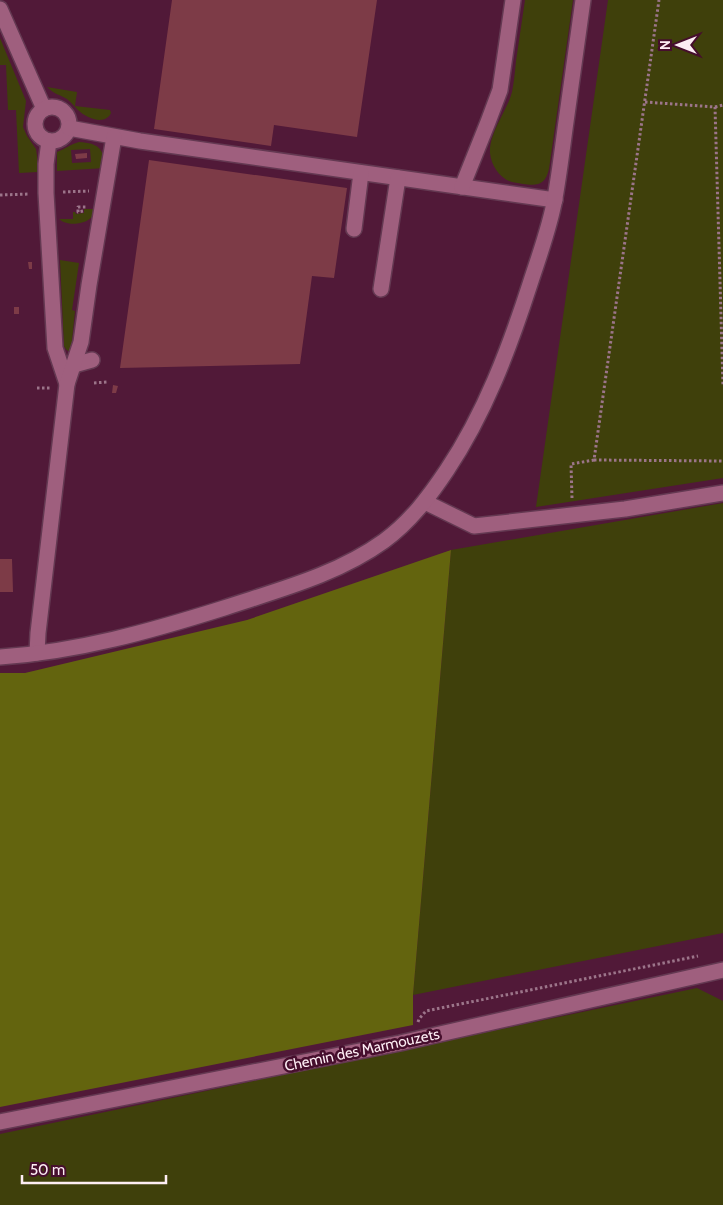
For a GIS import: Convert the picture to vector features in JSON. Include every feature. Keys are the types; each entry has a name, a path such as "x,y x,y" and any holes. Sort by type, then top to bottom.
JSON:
{"street":[{"path":"462,187 500,90 513,0"},
{"path":"0,657 74,648 160,628 324,574 352,561 384,541 425,502 454,459 492,388 520,315 542,246 555,200 583,0"},
{"path":"0,9 44,109"},
{"path":"48,107 57,107 65,112 69,119 69,128 68,132 61,138 49,141 40,136 35,127 36,117 39,112 48,107"},
{"path":"69,128 114,137 555,200"},
{"path":"37,653 68,384 81,342 114,137"},
{"path":"49,141 46,164 46,193 55,348 68,384"},
{"path":"354,229 361,173"},
{"path":"381,289 398,178"},
{"path":"74,365 92,360"},
{"path":"425,502 474,526 625,509 723,493"},
{"name":"Chemin des Marmouzets","path":"0,1122 416,1039 723,970"}],"path":[{"path":"594,460 659,0"},
{"path":"645,102 723,106"},
{"path":"715,107 723,386"},
{"path":"83,211 78,212 78,207 88,207"},
{"path":"94,383 107,382"},
{"path":"37,388 50,388"},
{"path":"572,515 571,464 594,460 723,461"},
{"path":"416,1039 415,1028 419,1019 426,1011 704,955"}],"shaded area":[{"path":"525,0 573,0 549,169 543,181 533,185 513,182 504,178 494,167 490,153 492,137 512,92"},
{"path":"608,0 723,0 723,478 536,507"},
{"path":"0,38 26,101 23,127 36,149 38,172 19,173 16,110 8,110 6,65 0,65"},
{"path":"47,87 77,92 75,106 110,110 111,113 108,117 100,120 90,118 81,113 67,99"},
{"path":"76,143 91,144 99,148 102,152 105,168 57,171 57,152","holes":["90,149 91,162 72,163 71,150"]},
{"path":"84,209 95,209 91,218 86,221 74,224 63,222 59,219 73,219 73,212 76,214 84,213"},
{"path":"60,260 79,263 72,310 75,311 72,340 78,341 72,351 67,350 64,346"},
{"path":"723,503 723,933 413,995 451,550"},
{"path":"451,550 413,995 413,1025 0,1107 0,673 25,673 247,620"},
{"path":"697,988 723,1001 723,1205 0,1205 0,1134"}],"building":[{"path":"172,0 377,0 357,137 274,125 271,146 154,129"},
{"path":"87,153 87,158 76,159 75,154"},
{"path":"149,160 347,188 334,278 312,276 300,364 120,368"},
{"path":"28,262 32,262 32,269 29,269"},
{"path":"14,307 19,307 19,314 14,314"},
{"path":"113,385 118,386 116,393 112,393"},
{"path":"0,559 12,559 13,592 0,592"}]}
